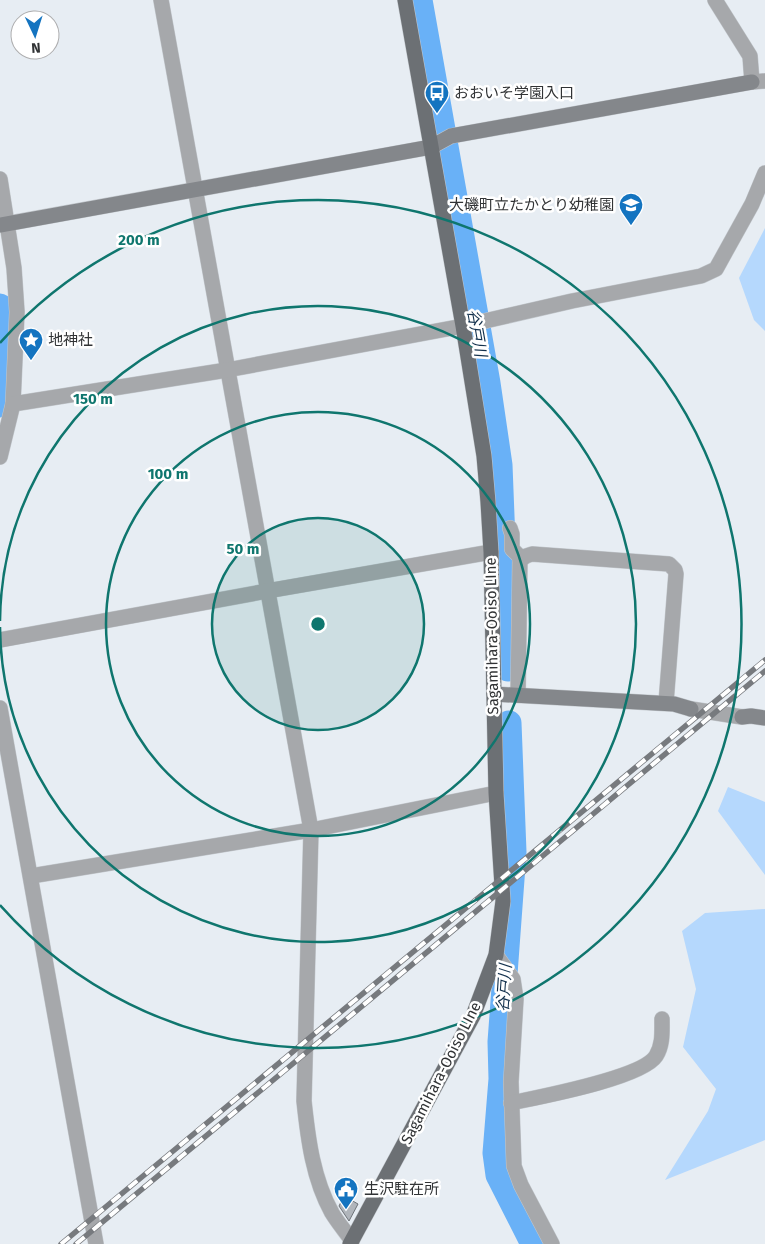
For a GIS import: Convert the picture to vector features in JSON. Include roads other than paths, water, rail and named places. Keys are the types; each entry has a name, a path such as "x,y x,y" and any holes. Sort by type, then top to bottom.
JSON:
{"main road":[{"name":"Sagamihara-Ooiso LIne","path":"351,1242 473,1016 499,959 503,901 496,793 491,552 471,324 440,142 405,0"}],"street":[{"path":"161,0 194,190 312,830 304,1101 308,1138 317,1178 332,1213 351,1242"},
{"path":"4,224 194,190 758,81 750,56 715,0"},
{"path":"13,404 227,370 471,324 701,276 716,269 752,204 765,173"},
{"path":"0,179 4,224 14,268 17,312 13,404 0,457"},
{"path":"510,528 512,549 520,557 518,695"},
{"path":"0,640 267,590 491,552"},
{"path":"520,560 532,554 669,564 673,567 676,574 666,703"},
{"path":"494,694 666,703 742,717 765,718"},
{"path":"0,708 96,1244"},
{"path":"31,876 312,830 496,793"},
{"path":"499,959 513,979 516,999 511,1082 514,1166 521,1185 552,1244"},
{"path":"511,1103 580,1088 648,1064 655,1058 660,1049 662,1019"}],"waterway":[{"name":"谷戸川","path":"420,0 488,383 500,465 508,669"},
{"path":"0,306 7,359 0,405"},
{"name":"谷戸川","path":"509,723 514,852 500,1042 501,1079 495,1153 498,1175 533,1244"}],"railway":[{"path":"61,1244 765,660"},
{"path":"76,1244 765,671"}],"place":[{"name":"おおいそ学園入口","path":"437,114"},
{"name":"大磯町立たかとり幼稚園","path":"631,226"},
{"name":"地神社","path":"31,361"},
{"name":"生沢駐在所","path":"346,1210"}]}
